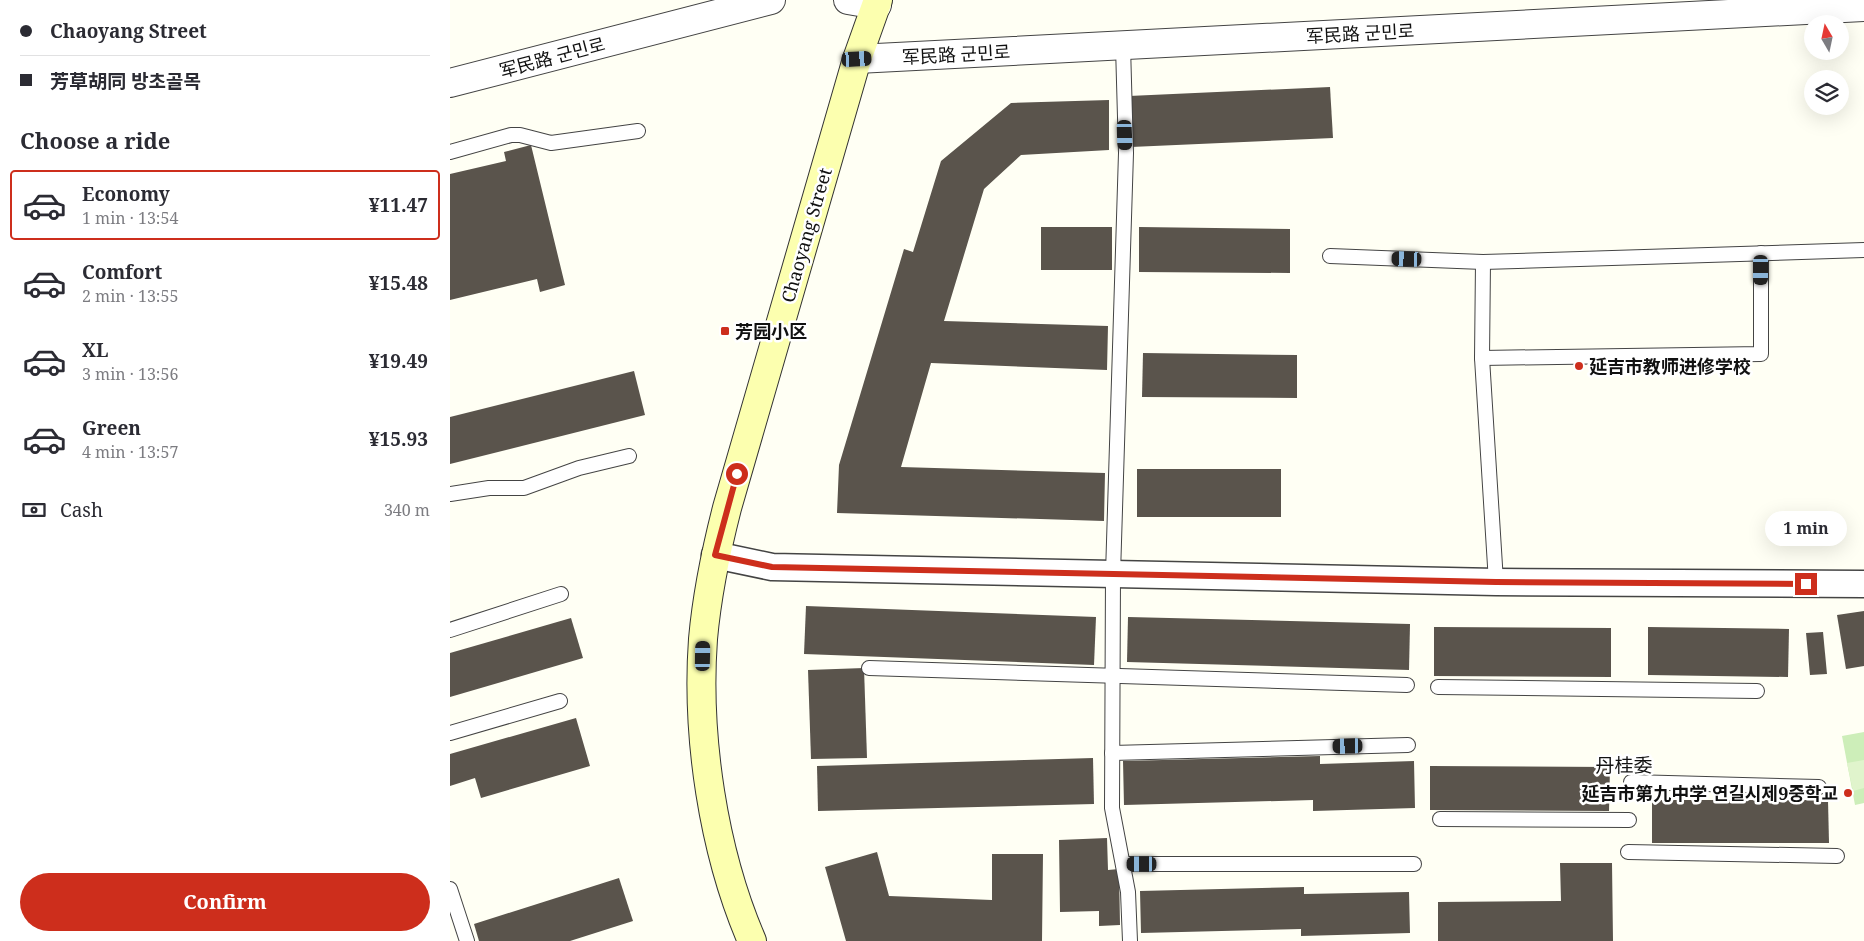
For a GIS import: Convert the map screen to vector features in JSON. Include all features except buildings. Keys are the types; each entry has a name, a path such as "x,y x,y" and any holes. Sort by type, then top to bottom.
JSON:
{"main road":[{"name":"Chaoyang Street","path":"752,941 718,832 704,732 703,639 715,555 857,59 877,2"}],"street":[{"name":"军民路 군민로","path":"450,83 771,0"},
{"path":"848,0 877,2"},
{"name":"军民路 군민로","path":"857,59 1123,46 1672,8 1864,7"},
{"path":"715,555 772,567 1496,582 1864,584"}],"lane":[{"path":"1123,46 1126,153 1113,574 1112,808 1129,899 1130,941"},
{"path":"450,152 511,135 520,135 551,143 638,131"},
{"path":"1330,256 1483,262 1864,250"},
{"path":"1482,358 1761,354 1761,253"},
{"path":"1483,262 1482,358 1496,582"},
{"path":"450,494 489,488 524,488 579,468 629,456"},
{"path":"450,630 561,594"},
{"path":"869,668 1407,685"},
{"path":"1438,688 1757,691"},
{"path":"450,733 560,701"},
{"path":"1112,753 1408,745"},
{"path":"1631,782 1819,787"},
{"path":"1440,819 1629,820"},
{"path":"1628,852 1837,856"},
{"path":"1123,864 1414,864"},
{"path":"450,889 467,941"}],"green space":[{"path":"1864,732 1864,803 1855,805 1842,736"},
{"path":"1864,760 1864,788 1853,791 1847,763"}],"place":[{"name":"芳园小区","path":"725,331"},
{"name":"延吉市教师进修学校","path":"1579,366"},
{"name":"延吉市第九中学 연길시제9중학교","path":"1848,793"}],"district":[{"name":"丹桂委","path":"1624,765"}],"route":[{"path":"737,474 715,555 772,567 1496,582 1806,584"}]}
